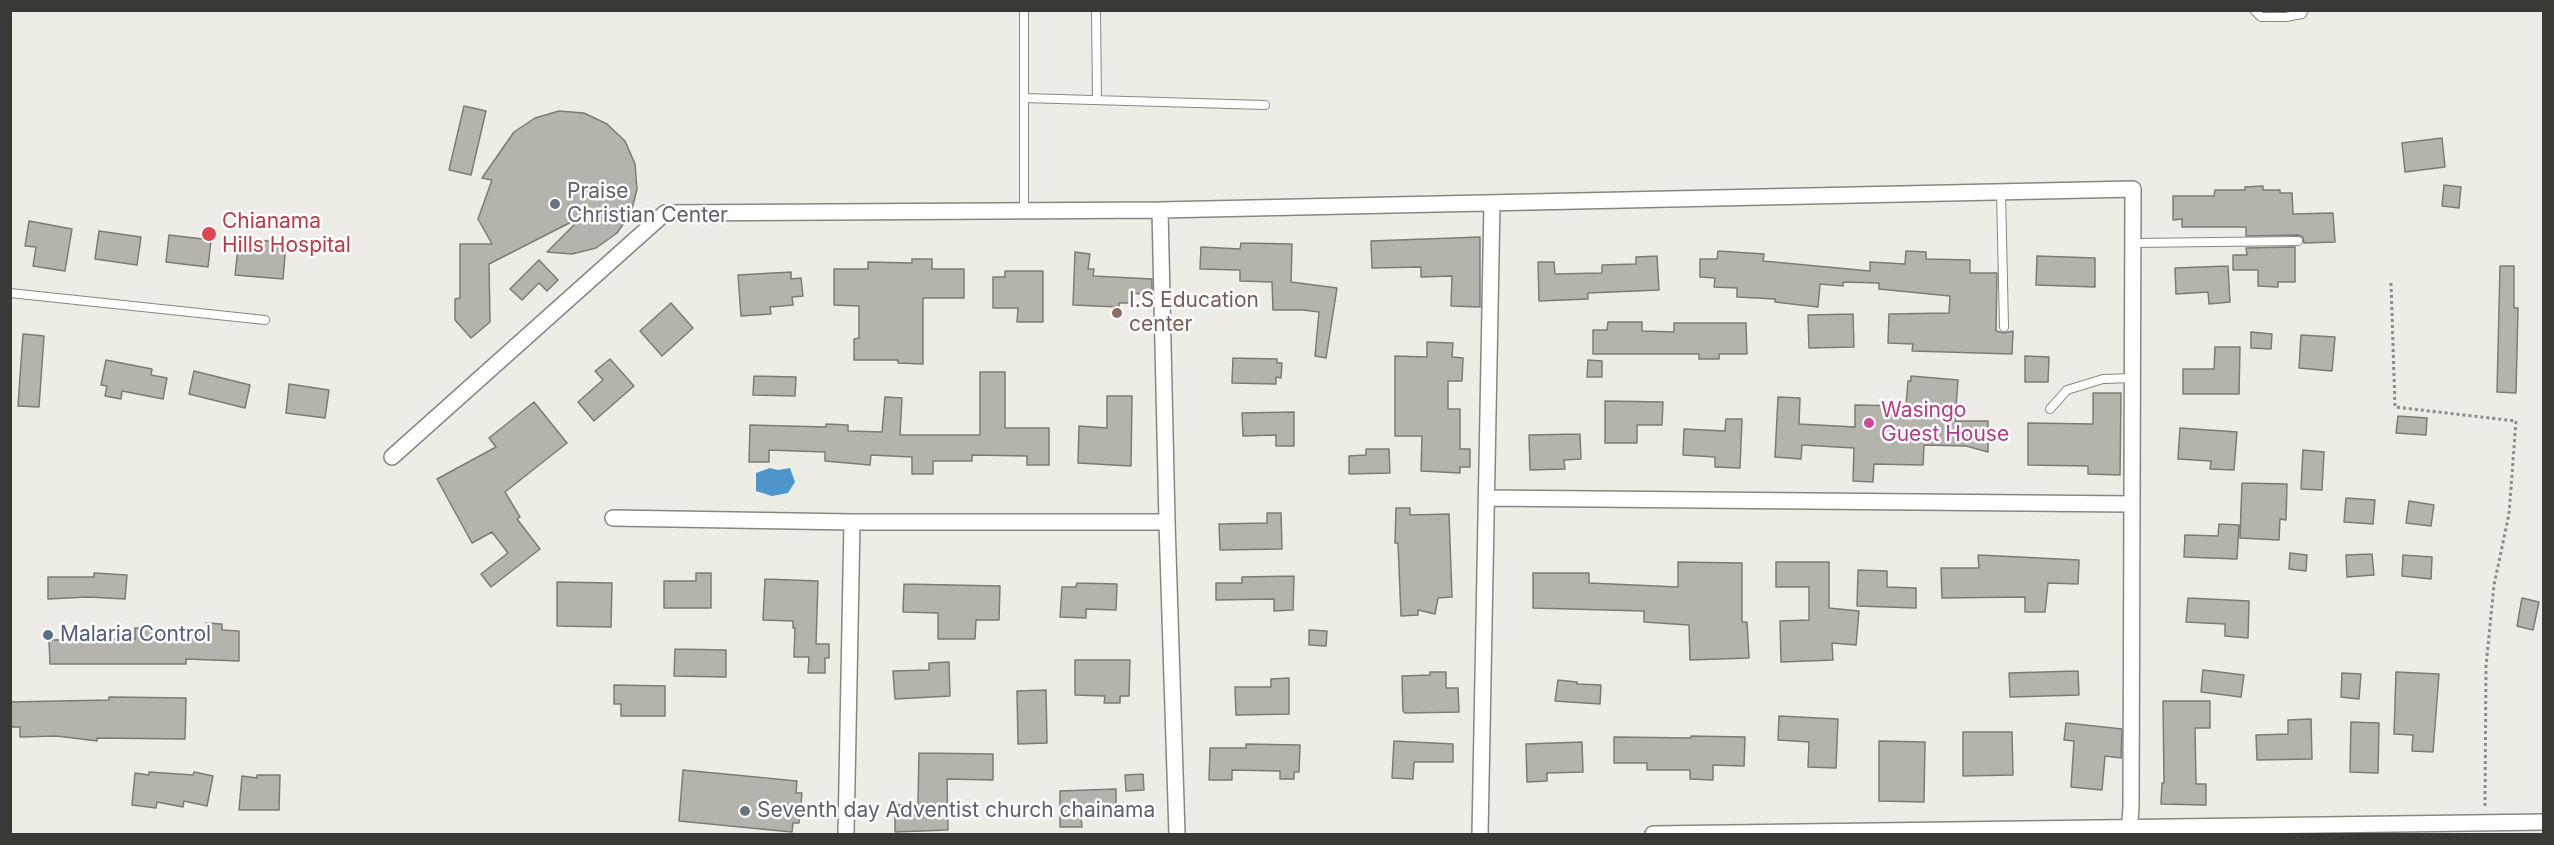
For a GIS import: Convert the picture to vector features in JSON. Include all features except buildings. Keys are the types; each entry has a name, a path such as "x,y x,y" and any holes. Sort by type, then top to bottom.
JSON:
{"street":[{"path":"392,457 665,213 1160,210 2133,189 2131,807 2129,831"},
{"path":"1480,834 1492,203"},
{"path":"1160,210 1177,834"},
{"path":"1486,498 2132,504"},
{"path":"613,518 852,522 1167,522"},
{"path":"846,834 852,522"},
{"path":"1653,834 2359,830 2544,822"}],"lane":[{"path":"1024,10 1024,210"},
{"path":"1096,10 1097,100"},
{"path":"2254,10 2261,17 2286,17 2302,14 2304,10"},
{"path":"1024,99 1265,105"},
{"path":"2001,192 2004,327"},
{"path":"2133,243 2298,241"},
{"path":"10,293 265,320"},
{"path":"2050,410 2067,390 2103,379 2133,378"}],"path":[{"path":"2391,283 2395,407 2516,421 2509,514 2494,585 2486,666 2485,823"}],"water":[{"path":"770,468 778,470 790,468 795,482 788,493 772,496 756,491 756,473"}],"place":[{"name":"Praise Christian Center","path":"555,204"},
{"name":"Chianama Hills Hospital","path":"209,234"},
{"name":"I.S Education center","path":"1117,313"},
{"name":"Wasingo Guest House","path":"1869,423"},
{"name":"Malaria Control","path":"48,635"},
{"name":"Seventh day Adventist church chainama","path":"745,811"}]}
